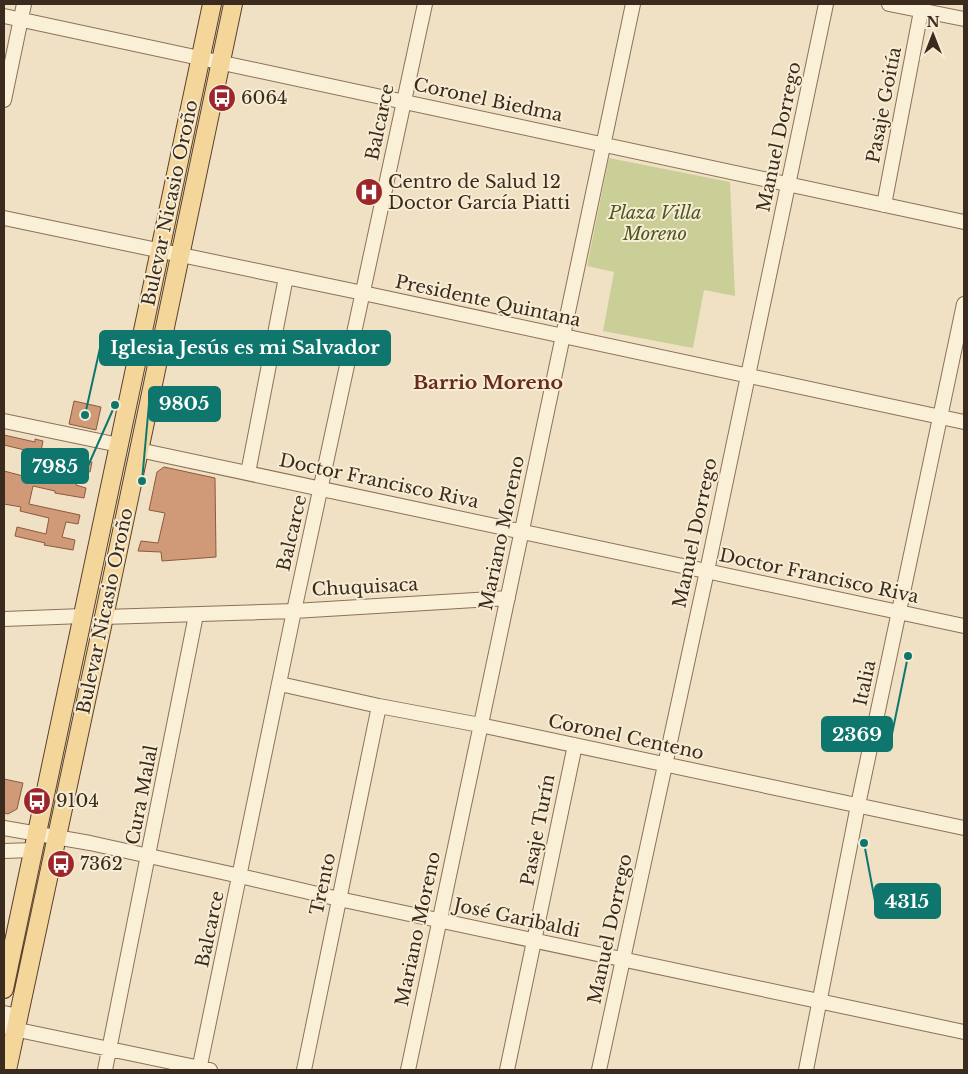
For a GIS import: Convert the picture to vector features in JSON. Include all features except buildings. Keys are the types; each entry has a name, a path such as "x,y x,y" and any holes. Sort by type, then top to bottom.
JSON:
{"main road":[{"name":"Bulevar Nicasio Oroño","path":"4,990 7,962 35,842 212,4"},
{"name":"Bulevar Nicasio Oroño","path":"7,1070 10,1021 57,838 233,4"}],"street":[{"path":"4,100 24,4"},
{"name":"Balcarce","path":"203,1070 294,611 424,4"},
{"name":"Mariano Moreno","path":"408,1070 633,4"},
{"name":"Manuel Dorrego","path":"598,1070 707,571 826,4"},
{"path":"888,4 964,20"},
{"name":"Pasaje Goitía","path":"884,205 921,11"},
{"name":"Coronel Biedma","path":"4,16 403,100 964,222"},
{"name":"Presidente Quintana","path":"4,218 964,422"},
{"path":"248,473 286,277"},
{"name":"Italia","path":"806,1070 858,806 964,304"},
{"path":"4,421 119,445"},
{"name":"Doctor Francisco Riva","path":"139,450 964,626"},
{"name":"Chuquisaca","path":"104,617 294,611 508,598"},
{"name":"Cura Malal","path":"105,1070 196,615"},
{"path":"4,619 83,616"},
{"name":"Coronel Centeno","path":"280,684 964,828"},
{"name":"Trento","path":"304,1070 380,706"},
{"name":"Pasaje Turín","path":"507,1070 575,745"},
{"name":"José Garibaldi","path":"4,828 35,842 57,838 149,856 622,960 964,1032"},
{"path":"4,851 35,842"},
{"path":"10,1021 110,1050 203,1070"}],"green space":[{"name":"Plaza Villa Moreno","path":"609,158 730,182 735,296 704,290 693,348 603,331 614,272 587,266"}],"place":[{"name":"6064","path":"222,98"},
{"name":"Centro de Salud 12 Doctor García Piatti","path":"369,192"},
{"name":"7985","path":"115,405"},
{"name":"Iglesia Jesús es mi Salvador","path":"85,415"},
{"name":"9805","path":"142,481"},
{"name":"2369","path":"908,656"},
{"name":"9104","path":"37,801"},
{"name":"4315","path":"864,843"},
{"name":"7362","path":"61,864"}],"district":[{"name":"Barrio Moreno","path":"488,382"}]}
